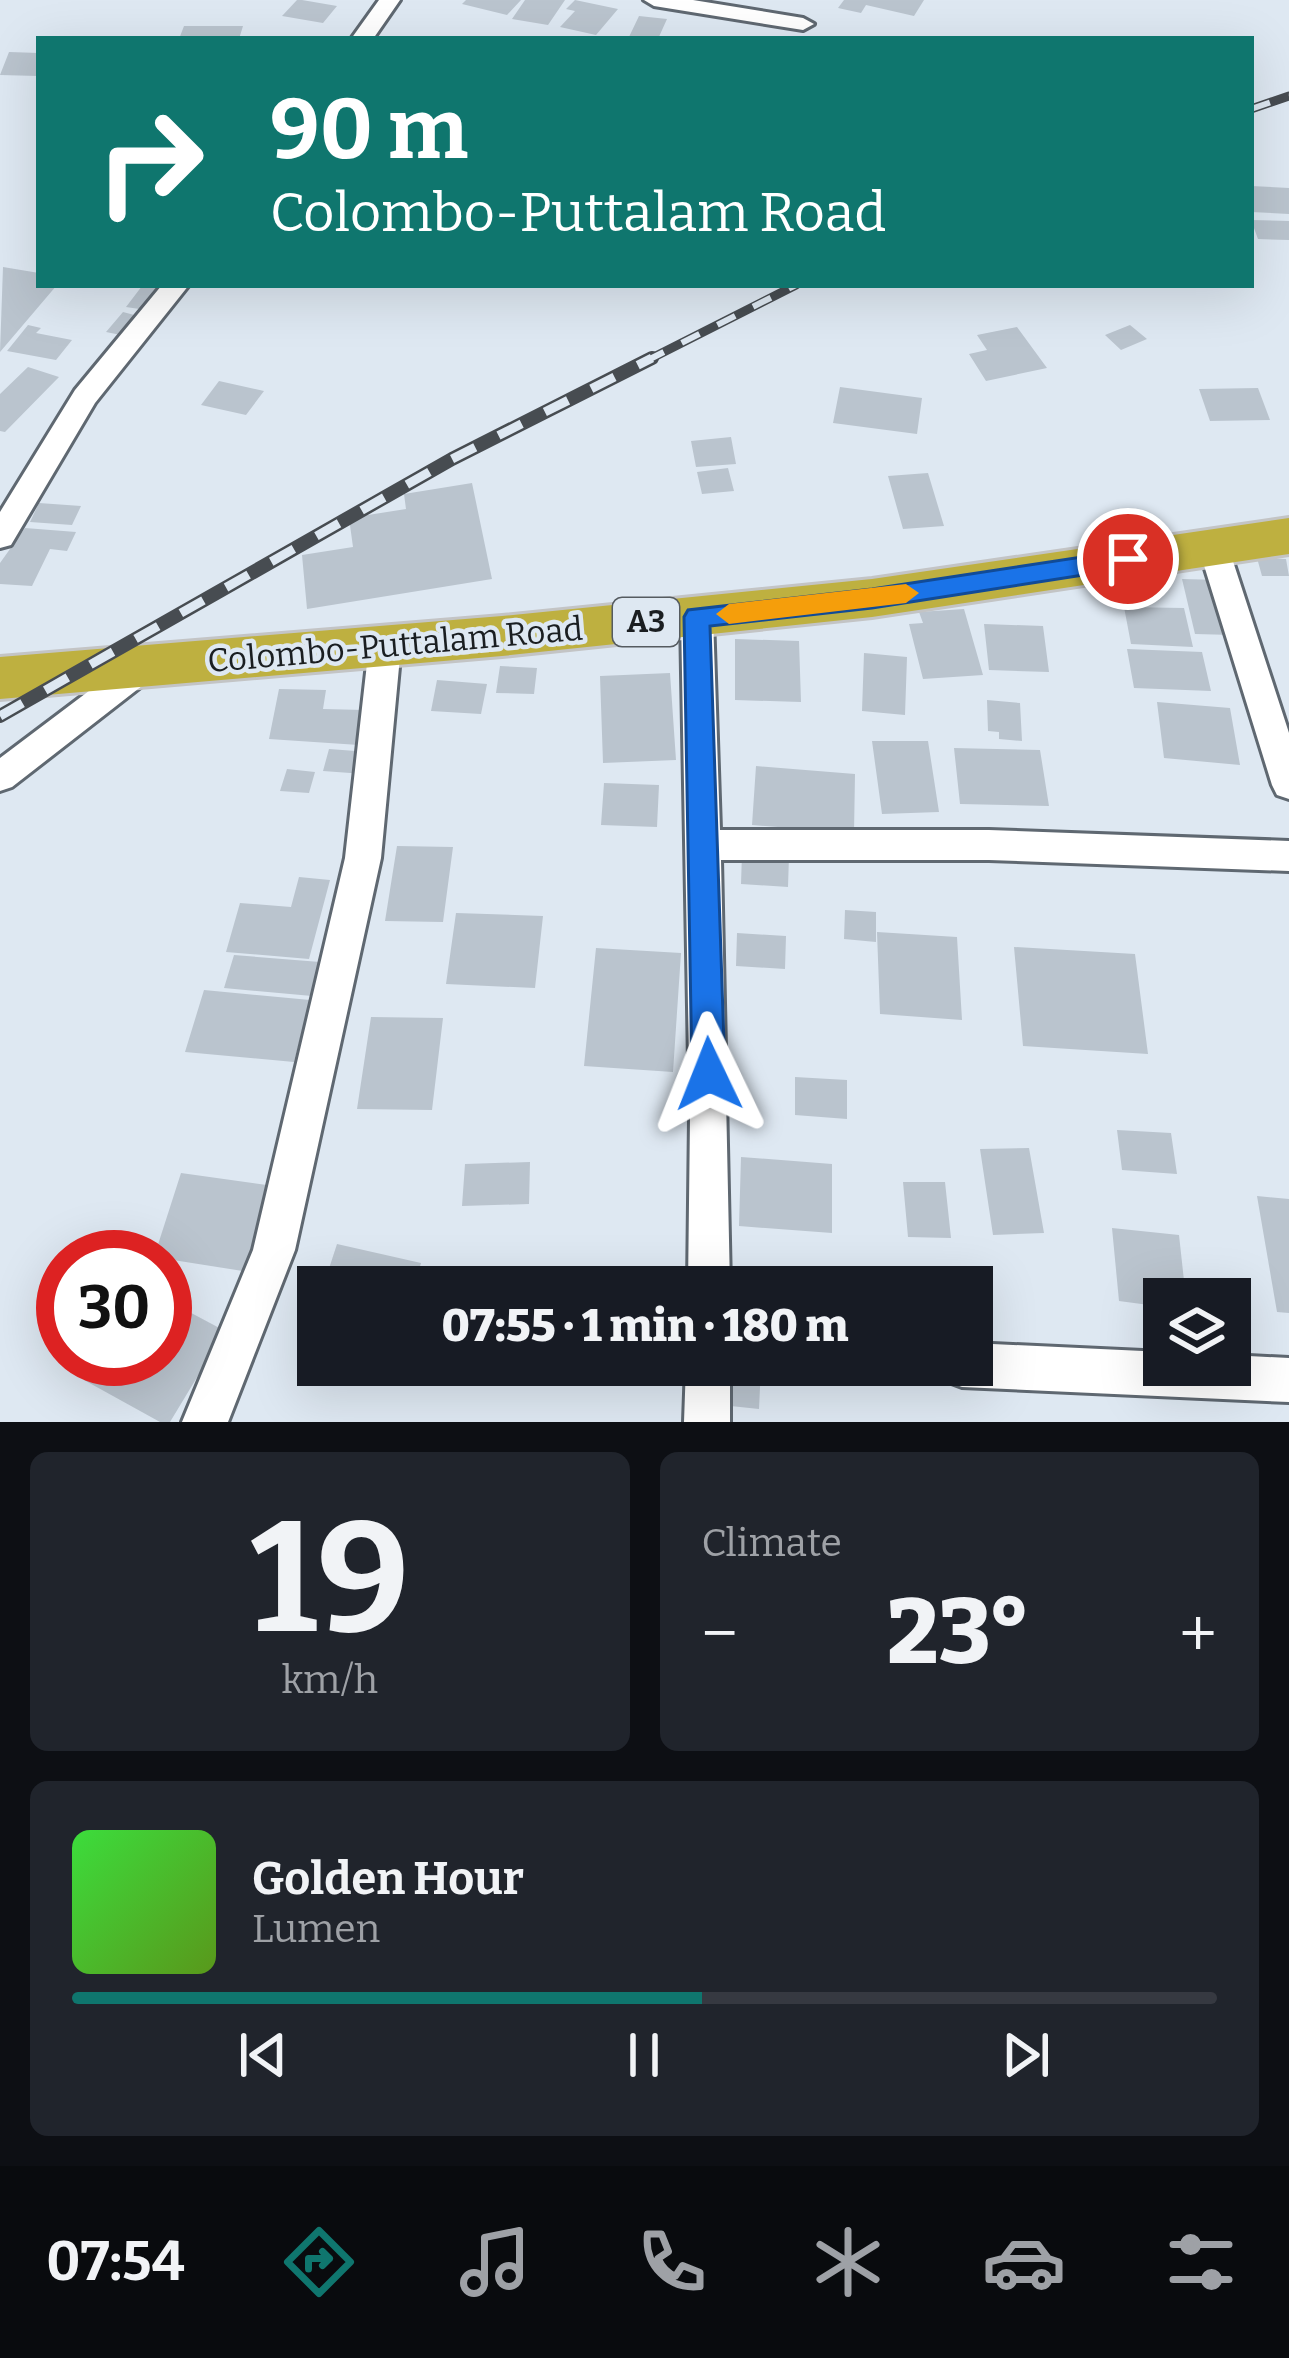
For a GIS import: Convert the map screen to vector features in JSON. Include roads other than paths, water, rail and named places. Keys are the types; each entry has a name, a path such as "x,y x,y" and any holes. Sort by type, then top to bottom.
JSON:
{"highway":[{"name":"Colombo-Puttalam Road","path":"0,678 872,598 1289,536"}],"street":[{"path":"364,36 390,0"},
{"path":"654,0 800,32 815,0"},
{"path":"0,537 85,398 174,288"},
{"path":"1213,546 1289,785"},
{"path":"697,617 710,1118 709,1266"},
{"path":"205,1422 274,1250 363,858 386,646"},
{"path":"0,777 145,666"},
{"path":"702,845 988,845 1289,856"},
{"path":"993,1367 1289,1381"},
{"path":"706,1422 707,1386"}],"railway":[{"path":"1254,108 1289,96"},
{"path":"646,361 790,288"},
{"path":"0,716 452,459 652,358"}]}
